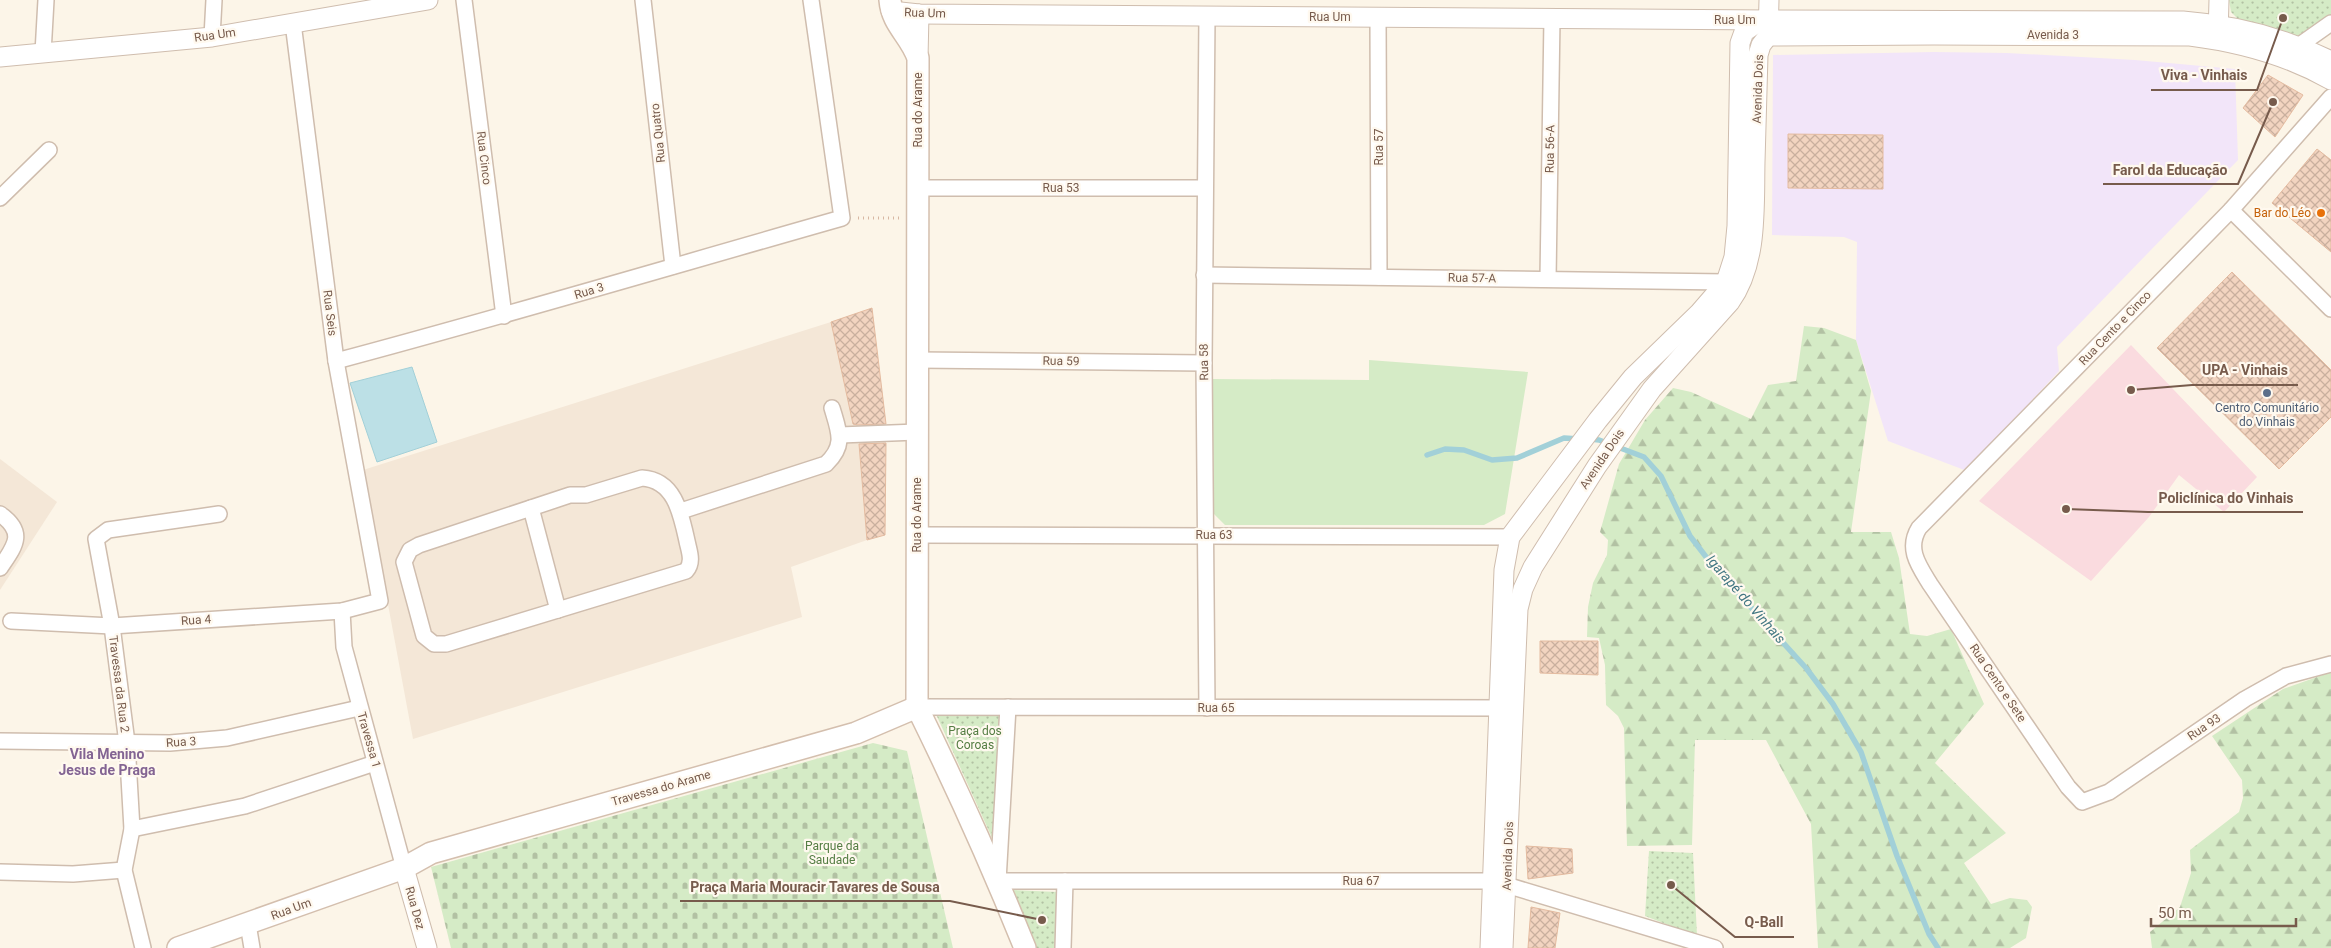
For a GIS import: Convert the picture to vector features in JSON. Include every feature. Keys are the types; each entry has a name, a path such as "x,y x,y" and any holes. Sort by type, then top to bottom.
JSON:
{"main road":[{"path":"890,6 896,23 912,43 918,58"},
{"name":"Rua do Arame","path":"918,58 917,707 943,758 998,881 1025,948"},
{"name":"Travessa do Arame","path":"404,868 431,853 856,733 917,707"},
{"name":"Rua Um","path":"178,948 404,868"}],"street":[{"path":"43,53 46,0"},
{"path":"212,37 214,0"},
{"name":"Rua Um","path":"0,57 212,37 428,0"},
{"name":"Rua Cinco","path":"464,0 504,316"},
{"name":"Rua Quatro","path":"643,0 673,266"},
{"path":"811,0 842,218"},
{"path":"1766,26 1769,0"},
{"path":"2218,32 2219,0"},
{"name":"Rua Um","path":"890,6 919,14 1552,18 1766,26"},
{"path":"918,58 919,14"},
{"name":"Rua 58","path":"1207,16 1204,188 1204,363 1208,708"},
{"name":"Rua 57","path":"1378,17 1379,277"},
{"name":"Rua 56-A","path":"1548,279 1552,18"},
{"name":"Avenida 3","path":"1766,26 2183,21 2296,55 2331,61"},
{"name":"Rua Seis","path":"293,23 336,361 380,601"},
{"path":"2296,55 2331,23"},
{"name":"Avenida Dois","path":"1507,708 1518,609 1523,589 1533,567 1597,466 1652,389 1730,302 1737,226 1740,43 1744,32 1766,26"},
{"name":"Avenida 3","path":"2296,55 2331,80"},
{"name":"Rua Cento e Cinco","path":"1916,562 1912,544 1919,528 2230,210 2331,97"},
{"path":"0,198 49,150"},
{"name":"Rua 53","path":"918,188 1204,188"},
{"path":"2230,210 2331,309"},
{"name":"Rua 3","path":"336,361 504,316 842,218"},
{"name":"Rua 57-A","path":"1204,275 1548,279 1733,284"},
{"name":"Avenida Dois","path":"1503,948 1500,883 1507,708 1504,570 1510,537 1598,420 1633,377 1700,312 1733,284"},
{"name":"Rua 59","path":"917,360 1204,363"},
{"path":"681,512 826,464 836,452 840,435 832,408"},
{"path":"840,435 917,432"},
{"path":"642,478 652,479 660,483 675,500 681,512 691,560 686,571 446,644 434,644 424,636 404,562 410,550 419,545 570,495 586,495 642,478"},
{"path":"531,508 558,610"},
{"path":"0,514 12,525 16,537 16,545 0,568"},
{"name":"Travessa da Rua 2","path":"143,948 132,910 124,870 132,829 127,743 112,626 96,539 108,530 218,514"},
{"name":"Rua 63","path":"917,535 1510,537"},
{"name":"Rua Cento e Sete","path":"1916,562 2068,786 2082,802"},
{"name":"Rua 4","path":"11,621 112,626 342,611 380,601"},
{"name":"Travessa 1","path":"342,611 344,647 359,708 404,868"},
{"name":"Rua 93","path":"2082,802 2109,792 2245,699 2286,676 2331,664"},
{"name":"Rua 65","path":"917,707 1507,708"},
{"path":"998,881 1008,707"},
{"name":"Rua 3","path":"0,741 170,743 227,738 359,708"},
{"path":"132,829 245,806 375,763"},
{"name":"Rua Dez","path":"404,868 426,948"},
{"path":"0,872 73,874 124,870"},
{"name":"Rua 67","path":"998,881 1500,883 1698,946 1715,948"},
{"path":"1063,948 1065,881"},
{"name":"Avenida Dois","path":"1490,948 1500,883"},
{"path":"248,924 252,948"}],"path":[{"path":"842,218 918,218"}],"shaded area":[{"path":"1934,52 2007,53 2135,60 2235,69 2238,160 2057,347 2059,371 1967,471 1888,441 1856,340 1857,242 1844,237 1772,235 1773,55"},
{"path":"831,322 885,420 886,443 859,445 867,540 791,567 802,617 413,739 363,470"},
{"path":"2131,345 2257,477 2224,512 2179,475 2149,517 2091,581 1979,501"},
{"path":"0,459 57,502 0,590"}],"green space":[{"path":"2229,0 2331,0 2331,16 2302,35 2296,36 2239,20 2231,12"},
{"path":"1804,326 1824,328 1856,340 1871,391 1851,532 1891,532 1899,558 1910,634 1927,636 1951,629 1984,704 1935,763 2006,833 1964,863 1991,904 2010,898 2027,900 2032,907 2026,938 2010,948 1818,948 1811,824 1766,740 1695,740 1692,845 1627,846 1624,728 1618,716 1606,705 1605,665 1599,638 1587,637 1588,607 1593,583 1607,555 1608,540 1600,532 1619,464 1645,420 1673,388 1691,392 1751,419 1768,385 1796,381"},
{"path":"1369,360 1528,372 1505,514 1484,525 1225,525 1214,514 1212,379 1369,380"},
{"path":"2331,672 2331,948 2152,948 2150,932 2180,907 2191,873 2190,850 2239,812 2243,798 2242,780 2212,736 2283,689"},
{"name":"Praça dos Coroas","path":"935,712 1003,714 993,840"},
{"name":"Parque da Saudade","path":"873,743 907,751 953,948 451,948 431,867"},
{"path":"1649,851 1693,853 1697,936 1645,916"},
{"path":"1013,890 1058,892 1058,948 1037,948"}],"water":[{"path":"412,367 437,442 377,462 350,383"}],"building":[{"path":"2268,75 2303,95 2275,137 2243,108"},
{"path":"1788,134 1883,135 1883,189 1788,188"},
{"path":"2317,149 2331,160 2331,252 2272,203"},
{"name":"Centro Comunitário do Vinhais","path":"2232,272 2331,370 2331,417 2279,469 2157,348"},
{"path":"872,308 886,424 857,425 853,424 831,322"},
{"path":"886,443 885,535 867,540 859,444"},
{"path":"1540,641 1598,641 1598,675 1540,673"},
{"path":"1526,846 1572,849 1573,873 1528,879"},
{"path":"1531,907 1560,913 1555,948 1528,948"}],"waterway":[{"name":"Igarapé do Vinhais","path":"1427,455 1445,449 1464,450 1492,460 1517,458 1564,438 1580,439"},
{"name":"Igarapé do Vinhais","path":"1590,439 1599,440 1644,457 1661,476 1690,536 1710,562 1806,668 1833,704 1861,752 1897,856 1929,934 1938,948"}],"place":[{"name":"Viva - Vinhais","path":"2283,18"},
{"name":"Farol da Educação","path":"2273,102"},
{"name":"Bar do Léo","path":"2321,213"},
{"name":"UPA - Vinhais","path":"2131,390"},
{"name":"Centro Comunitário do Vinhais","path":"2267,393"},
{"name":"Policlínica do Vinhais","path":"2066,509"},
{"name":"Q-Ball","path":"1671,885"},
{"name":"Praça Maria Mouracir Tavares de Sousa","path":"1042,920"}],"district":[{"name":"Vila Menino Jesus de Praga","path":"107,762"}]}
